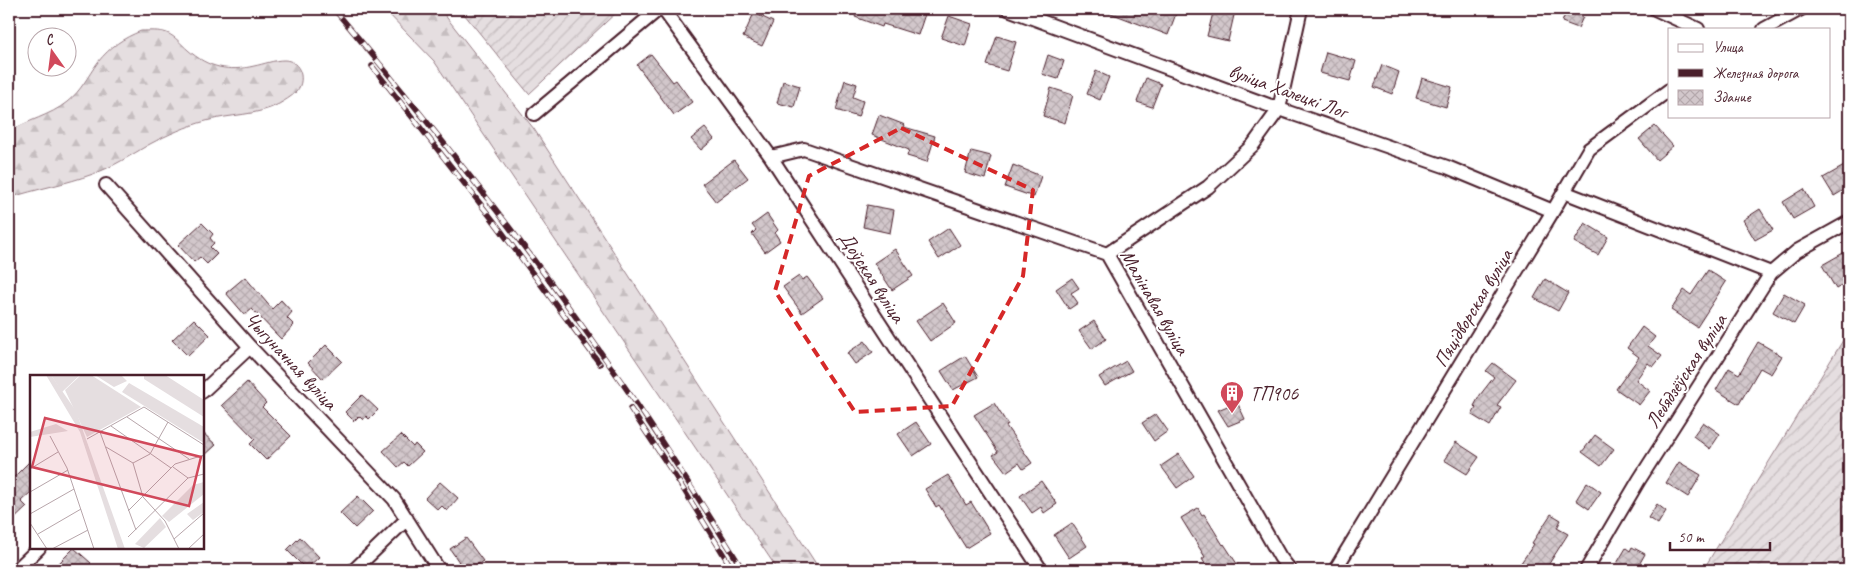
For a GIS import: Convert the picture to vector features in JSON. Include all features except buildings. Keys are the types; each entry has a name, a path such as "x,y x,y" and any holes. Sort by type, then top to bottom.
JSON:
{"street":[{"path":"534,114 659,9"},
{"name":"Доўская вуліца","path":"663,9 771,157 1041,570"},
{"name":"вуліца Халецкі Лог","path":"1008,9 1279,109 1447,167 1554,211"},
{"path":"1107,254 1208,187 1254,145 1279,109 1301,9"},
{"path":"1655,9 1696,28"},
{"path":"1766,28 1801,9"},
{"name":"Пяцідворская вуліца","path":"1335,570 1554,211 1589,149 1668,91"},
{"name":"Малінавая вуліца","path":"771,157 804,149 1107,254 1280,556 1290,570"},
{"name":"Чыгуначная вуліца","path":"106,185 250,347 394,500 439,570"},
{"path":"1564,192 1771,273"},
{"name":"Лебядзёўская вуліца","path":"1586,570 1639,480 1771,273 1797,251 1849,222"},
{"path":"204,390 250,347"},
{"path":"354,570 407,519"},
{"path":"16,570 38,549"}],"highlighted area":[{"path":"901,128 1033,190 1023,276 952,406 855,412 775,291 809,176"}],"green space":[{"path":"384,9 440,9 534,129 820,570 778,570 434,61"},
{"path":"460,9 620,9 529,94"},
{"path":"141,31 167,33 203,61 219,67 236,69 276,61 290,61 295,64 300,72 301,83 293,94 271,108 192,125 100,171 72,181 9,198 9,132 53,111 67,102 112,47"},
{"path":"1849,335 1849,550 1836,570 1703,570 1845,337"}],"railway":[{"path":"334,9 442,140 545,275 646,417 743,570"},
{"path":"372,66 493,220 600,364"},
{"path":"630,408 679,482 733,570"}],"place":[{"name":"ТП906","path":"1232,414"}]}
